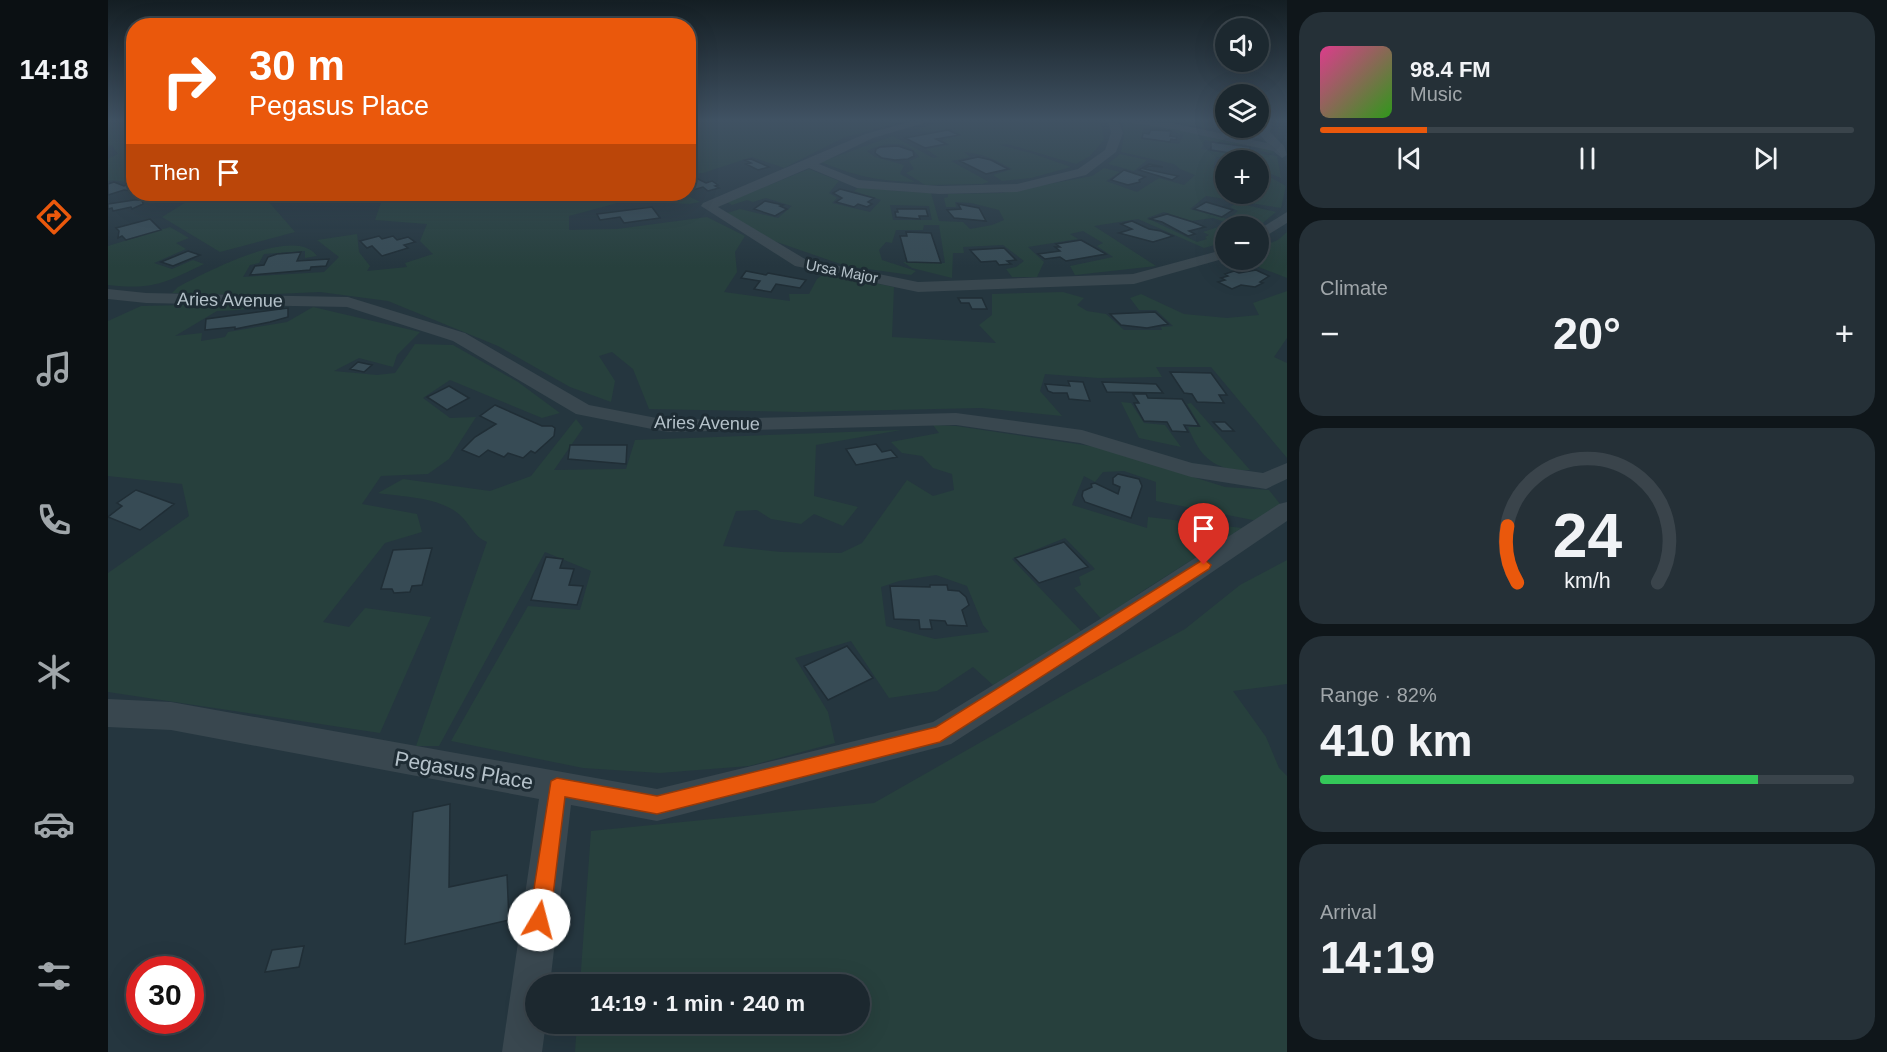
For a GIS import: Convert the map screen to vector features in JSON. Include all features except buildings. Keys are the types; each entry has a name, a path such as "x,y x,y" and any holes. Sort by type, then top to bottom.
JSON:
{"street":[{"name":"Ursa Major","path":"797,169 708,206 800,263 918,287 1134,279 1215,256"},
{"path":"821,169 856,184 937,190 1017,188 1086,169"},
{"path":"1269,229 1287,216"},
{"name":"Aries Avenue","path":"108,294 146,298 348,302 459,336 583,410 667,426 956,419 1082,437 1191,470 1266,481"},
{"path":"1287,470 1266,481 1287,501"},
{"name":"Pegasus Place","path":"108,713 171,716 657,805 940,734 1107,629 1287,510"},
{"path":"522,1052 557,787"}],"green space":[{"path":"108,169 126,169 126,182 108,181"},
{"path":"696,169 715,169 696,174"},
{"path":"809,169 839,181 829,193 837,198 832,203 870,212 881,200 854,191 861,186 931,193 939,221 963,222 970,229 1004,220 999,210 971,203 955,202 956,207 946,207 944,198 948,197 948,194 1002,193 1092,176 1102,169 1120,172 1106,181 1137,192 1159,178 1184,185 1195,175 1180,169 1215,169 1215,197 1206,196 1190,209 1217,216 1215,219 1191,221 1164,212 1147,218 1197,242 1207,239 1205,237 1209,235 1203,232 1215,228 1215,245 1204,248 1138,219 1094,226 1156,266 1075,275 1070,266 1113,257 1097,246 1103,243 1083,231 1070,234 1078,239 1028,247 1044,262 1037,277 1012,277 1006,269 1016,267 1024,261 1003,245 963,247 964,253 953,253 952,278 912,268 903,262 945,263 939,225 924,225 923,230 896,230 892,243 886,242 879,250 882,260 916,271 911,275 846,266 774,241 727,213 740,209 778,218 792,206 766,198 753,202 747,200 732,205 727,202","holes":["890,205 929,206 932,220 893,220"]},
{"path":"840,169 902,169 900,174 915,182 867,177"},
{"path":"914,169 966,169 989,182 925,185 906,173"},
{"path":"1012,169 1063,169 1031,178 1002,181 993,175"},
{"path":"1269,169 1279,169 1281,178 1269,173"},
{"path":"1269,177 1286,186 1281,208 1256,204 1269,204"},
{"path":"696,200 700,202 689,204 625,201"},
{"path":"188,201 268,201 295,232 220,252 162,217"},
{"path":"382,201 625,201 569,216 569,230 617,229 707,217 745,236 735,252 737,272 724,292 790,301 789,294 809,294 817,279 825,273 894,287 892,337 996,343 979,325 992,315 992,294 1063,292 1084,298 1077,305 1087,311 1106,314 1124,330 1162,330 1161,327 1173,326 1156,310 1139,310 1130,298 1141,294 1184,314 1227,318 1259,315 1253,303 1287,291 1287,338 1274,357 1287,363 1287,458 1211,367 1156,367 1162,377 1099,378 1045,374 1040,391 1062,416 981,408 802,412 649,409 633,369 612,352 599,356 615,381 611,402 570,387 498,346 388,301 320,292 252,295 172,293 178,287 207,272 270,248 290,246 306,248 317,256 305,258 305,251 264,254 259,263 250,265 243,277 324,272 339,257 317,240 357,234 359,252 370,266 367,271 407,267 405,263 433,254 420,241 427,224 375,220"},
{"path":"1241,204 1276,212 1269,218 1269,216 1232,216 1238,211 1230,207"},
{"path":"170,227 189,238 176,243 186,249 154,263 172,269 193,260 204,264 158,284 108,285 108,246"},
{"path":"1287,232 1287,278 1267,270 1269,270 1269,244"},
{"path":"279,303 240,310 217,311 175,336 202,333 201,341 225,337 228,332 287,322 313,307 420,332 397,355 393,367 359,358 334,371 377,375 395,373 415,344 453,345 518,382 560,413 542,418 450,380 423,398 450,418 476,417 449,459 428,474 381,476 362,504 417,514 422,532 385,543 323,622 349,627 365,608 431,617 380,733 108,692 108,573 189,516 182,484 108,476 108,321 141,306"},
{"path":"1121,402 1131,403 1144,423 1165,425 1181,447 1139,438"},
{"path":"1191,403 1250,470 1227,468 1218,465 1204,455 1188,427 1201,427 1187,404"},
{"path":"576,419 583,428 554,470 626,469 635,440 901,430 816,445 814,496 858,507 843,526 814,514 801,524 771,519 757,510 736,511 723,546 781,552 841,553 862,543 907,480 933,496 954,490 952,474 933,468 922,456 902,453 891,442 939,433 933,425 956,426 1097,447 1225,487 1269,490 1280,504 1258,521 1156,501 1156,482 1124,471 1103,472 1095,482 1084,476 1072,505 1147,528 1148,517 1242,528 1138,594 1103,621 1074,588 1081,585 1079,577 1095,569 1065,538 1012,559 1083,633 1038,663 993,685 973,667 937,691 889,698 851,641 795,658 828,712 835,743 749,766 660,773 583,768 451,741 528,606 580,610 591,571 545,552 439,746 416,746 487,542 475,534 460,515 452,509 432,501 378,493 403,479 490,491 531,476","holes":["936,575 967,586 983,625 989,632 935,639 886,626 881,587 899,581"]},
{"path":"1287,560 1287,684 1233,691 1266,737 1279,768 1287,776 1287,1052 575,1052 576,1034 870,1034 870,974 581,974 591,831 874,803 1185,629 1240,585"}],"route":[{"path":"539,920 557,787 657,805 940,734 1204,565"}]}
